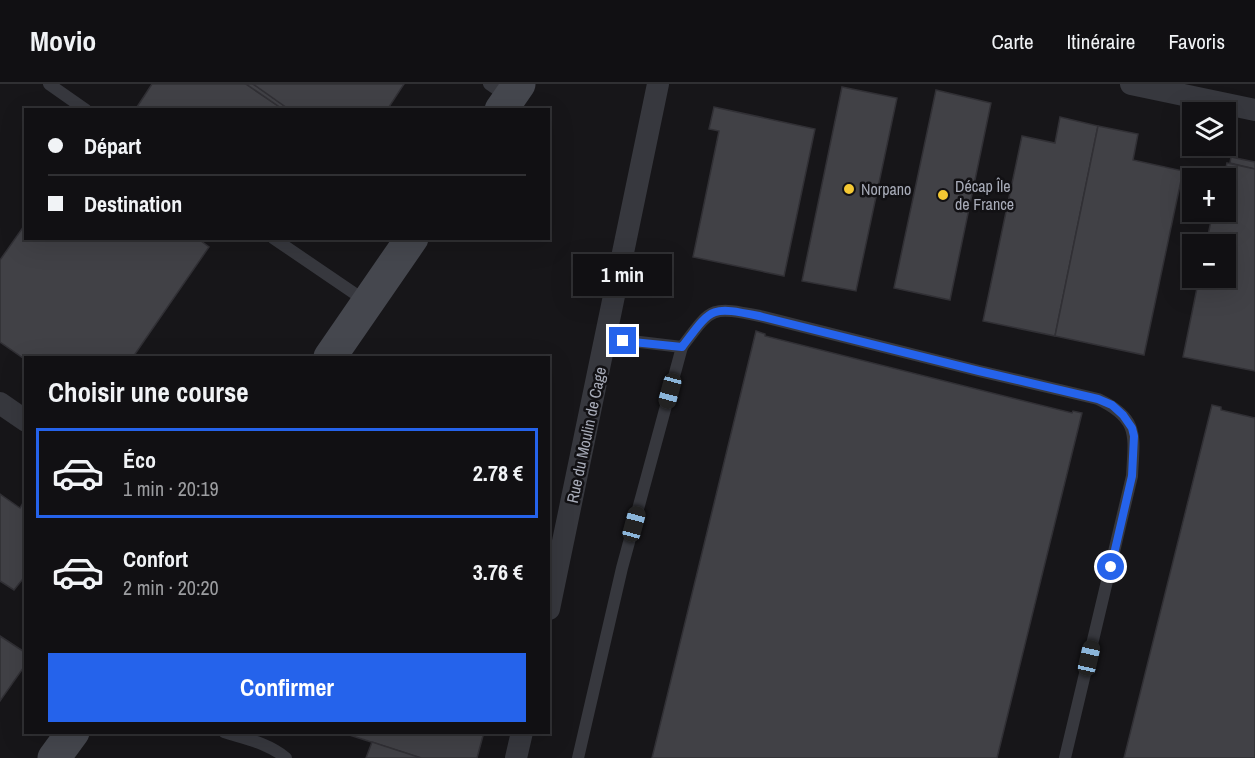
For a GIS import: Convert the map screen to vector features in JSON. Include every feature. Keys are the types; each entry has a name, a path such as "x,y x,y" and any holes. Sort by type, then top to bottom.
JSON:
{"main road":[{"path":"331,356 411,240"},
{"path":"54,758 72,734"}],"street":[{"name":"Rue du Moulin de Cage","path":"550,604 658,84"},
{"path":"1131,84 1255,110"},
{"path":"0,403 24,420"},
{"path":"516,758 522,734"}],"lane":[{"path":"49,84 83,108"},
{"path":"276,240 368,303"},
{"path":"578,758 622,568 682,347 704,318 720,310 732,310 759,316 1098,399 1112,405 1123,415 1132,428 1134,436 1132,476 1065,758"},
{"path":"606,338 682,347"},
{"path":"231,734 275,749 286,758"}],"building":[{"path":"152,84 246,84 281,108 136,108"},
{"path":"246,84 253,84 287,108 281,108"},
{"path":"253,84 404,84 388,108 287,108"},
{"name":"Norpano","path":"842,87 897,98 856,291 802,281"},
{"name":"Décap Île de France","path":"936,90 991,103 950,300 894,288"},
{"path":"714,107 815,129 784,276 693,257 719,131 709,129"},
{"path":"1060,117 1098,126 1055,336 983,321 1022,136 1055,143"},
{"path":"1098,126 1138,134 1133,160 1182,171 1144,355 1055,336"},
{"path":"1231,157 1255,162 1255,169 1230,163"},
{"path":"1227,163 1255,169 1255,371 1183,357 1197,288 1236,288 1236,234 1208,234 1211,222 1236,222 1236,168 1226,168"},
{"path":"24,226 24,240 200,240 209,247 134,356 24,356 24,359 0,342 0,260"},
{"path":"756,331 765,336 1072,413 1073,411 1082,413 997,758 652,758"},
{"path":"1212,405 1221,407 1221,410 1255,418 1255,758 1124,758"},
{"path":"0,494 20,508 24,501 24,578 14,590 0,581"},
{"path":"0,636 24,652 24,667 0,701"},
{"path":"346,734 483,734 477,758 421,758"},
{"path":"372,742 421,758 366,758"}],"place":[{"name":"Norpano","path":"849,189"},
{"name":"Décap Île de France","path":"943,195"}],"route":[{"path":"623,341 682,347 704,318 720,310 732,310 1098,399 1112,405 1123,415 1132,428 1134,436 1132,476 1111,567"}]}
